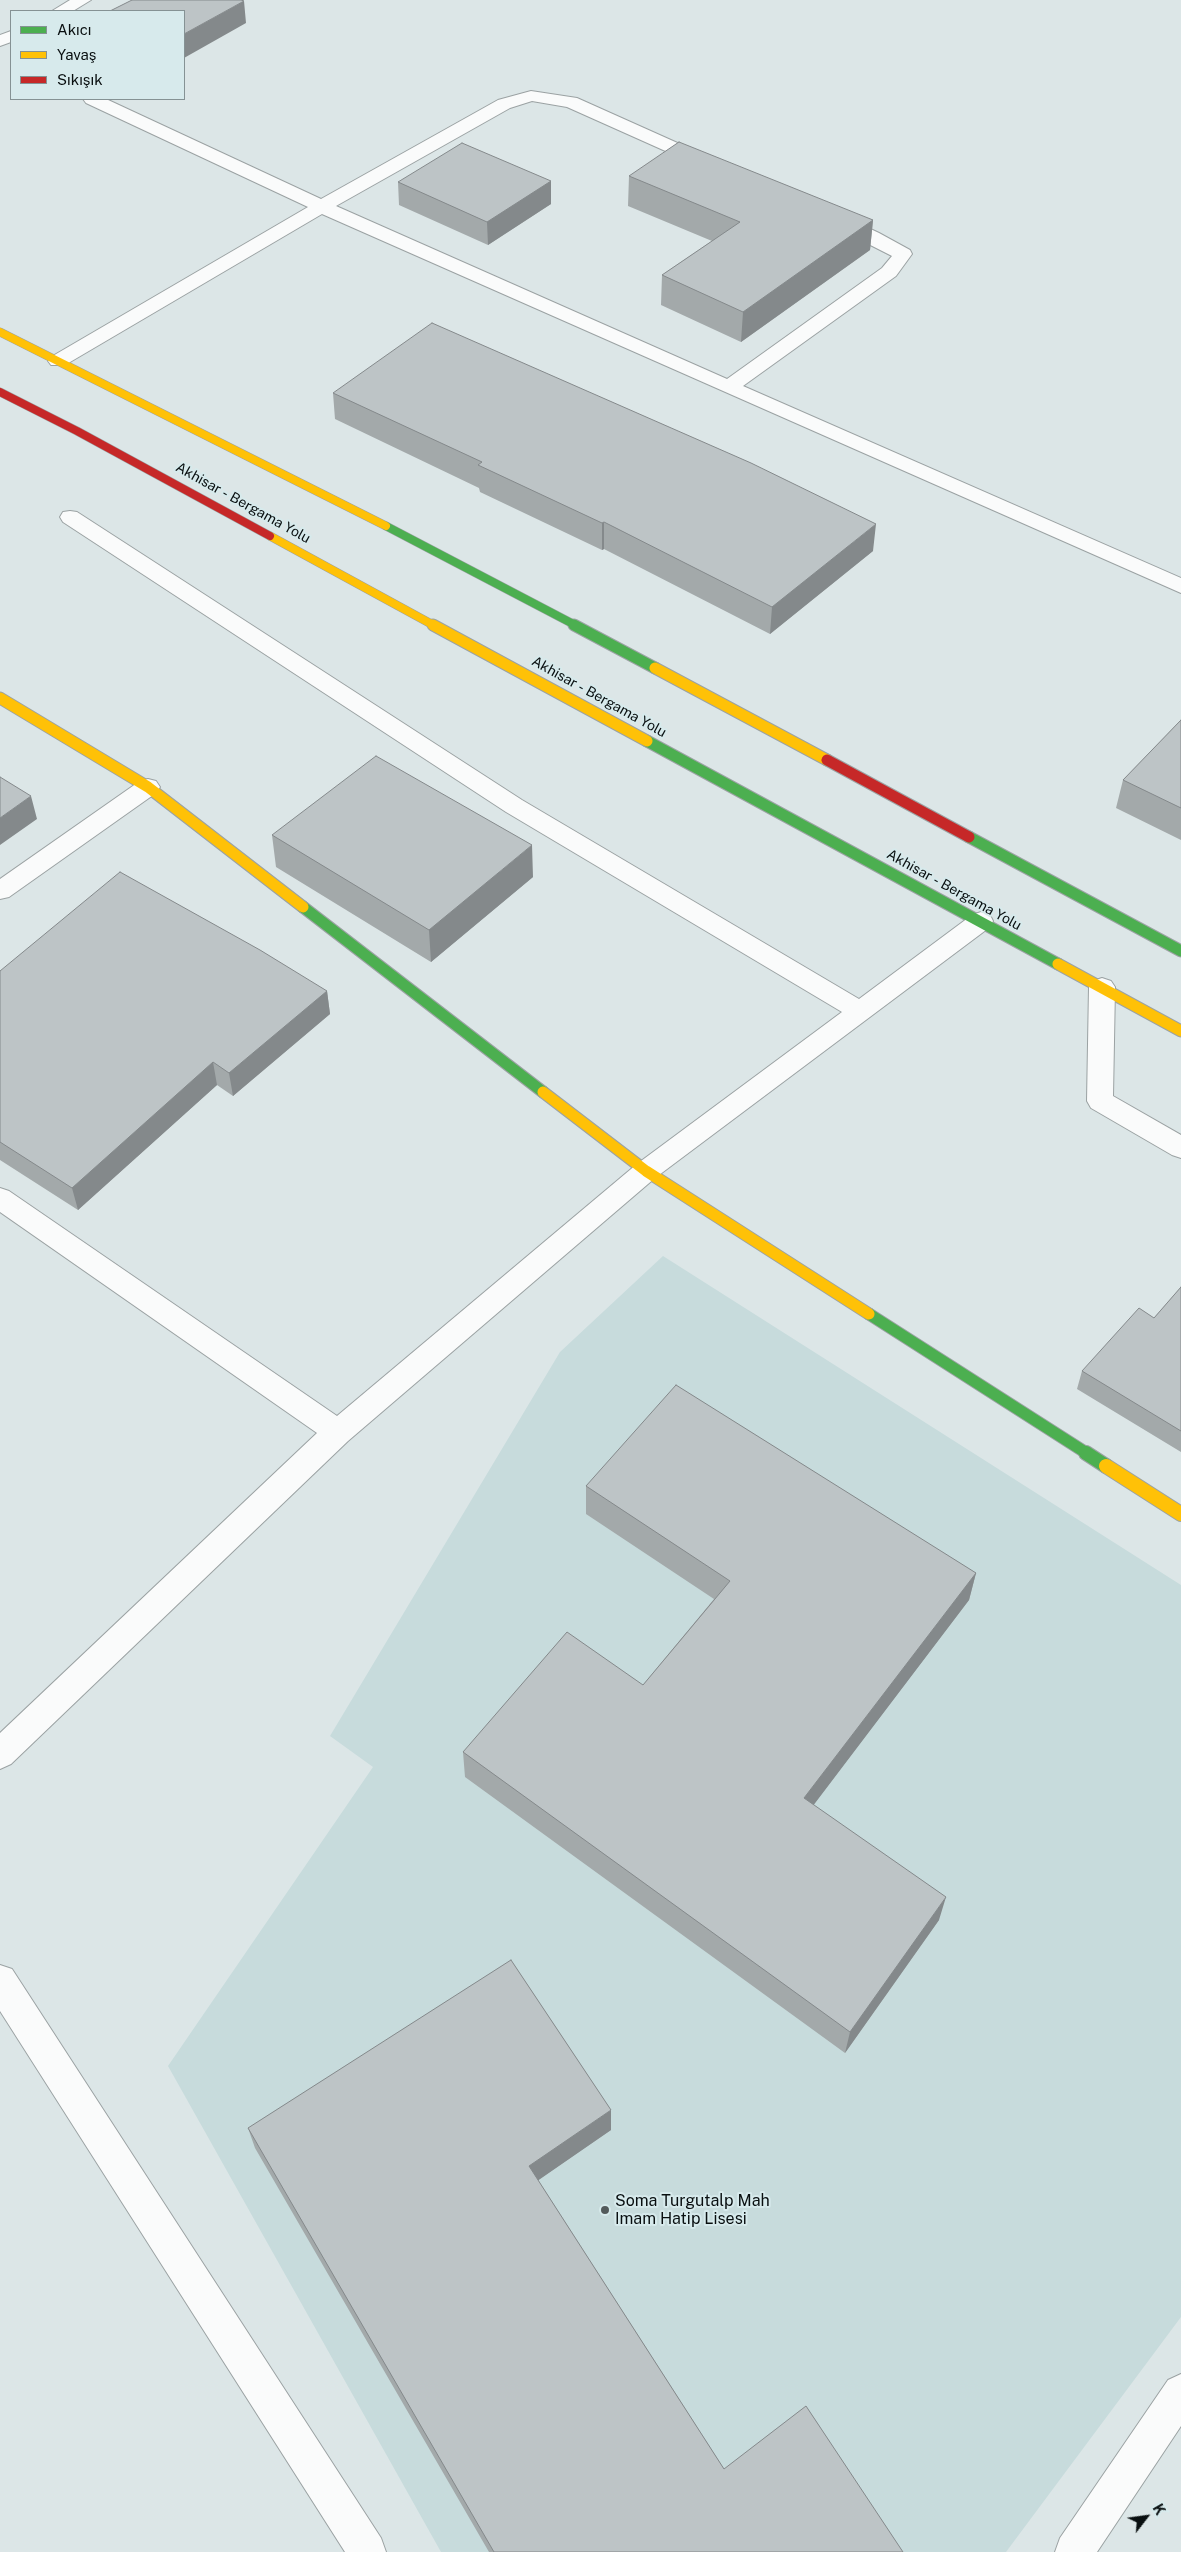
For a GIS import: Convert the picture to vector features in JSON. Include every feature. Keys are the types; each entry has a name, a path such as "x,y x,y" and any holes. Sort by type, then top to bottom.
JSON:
{"main road":[{"path":"0,332 477,572 1181,951"},
{"name":"Akhisar - Bergama Yolu","path":"0,392 95,440 1181,1031"},
{"path":"0,698 148,787 646,1171 1181,1514"}],"street":[{"path":"62,10 83,0"},
{"path":"58,362 321,206 504,104 531,96 571,102 722,169"},
{"path":"94,100 321,206 1181,586"},
{"path":"728,387 889,272 903,254 872,237 819,213"},
{"path":"70,517 514,806 860,1011"},
{"path":"0,891 148,787"},
{"path":"0,1754 338,1432 646,1171 981,921"},
{"path":"1102,987 1100,1101 1181,1148"},
{"path":"0,1198 338,1432"},
{"path":"0,1981 367,2552"},
{"path":"1074,2552 1181,2394"}],"shaded area":[{"path":"663,1256 1181,1585 1181,2317 1006,2552 441,2552 168,2066 373,1767 330,1736 560,1352"}],"building":[{"path":"132,0 244,1 185,33 185,10 112,10"},
{"path":"679,142 873,220 743,312 662,275 740,222 629,176"},
{"path":"462,143 551,181 487,222 398,182"},
{"path":"432,323 751,463 876,524 772,607 604,522 602,523 478,465 482,462 333,393"},
{"path":"1181,720 1181,808 1123,780"},
{"path":"376,756 532,845 429,930 272,835"},
{"path":"0,777 31,796 0,818"},
{"path":"120,872 260,950 327,991 229,1073 213,1062 72,1188 0,1142 0,971"},
{"path":"1181,1287 1181,1431 1082,1371 1139,1308 1154,1318"},
{"path":"676,1385 976,1573 804,1798 946,1897 850,2032 463,1752 567,1632 643,1685 730,1581 586,1486"},
{"path":"511,1960 611,2110 529,2166 724,2469 806,2406 903,2552 494,2552 248,2128"}],"traffic: fast":[{"path":"386,526 477,572 655,668"},
{"path":"647,741 1058,964"},
{"path":"969,837 1181,951"},
{"path":"303,907 543,1092"},
{"path":"869,1314 1106,1466"}],"traffic: slow":[{"path":"0,332 386,526"},
{"path":"270,536 647,741"},
{"path":"655,668 827,760"},
{"path":"0,698 148,787 303,907"},
{"path":"1058,964 1181,1031"},
{"path":"543,1092 646,1171 869,1314"},
{"path":"1106,1466 1181,1514"}],"traffic: jam":[{"path":"0,392 77,431 270,536"},
{"path":"827,760 969,837"}],"place":[{"name":"Soma Turgutalp Mah Imam Hatip Lisesi","path":"605,2210"}]}
